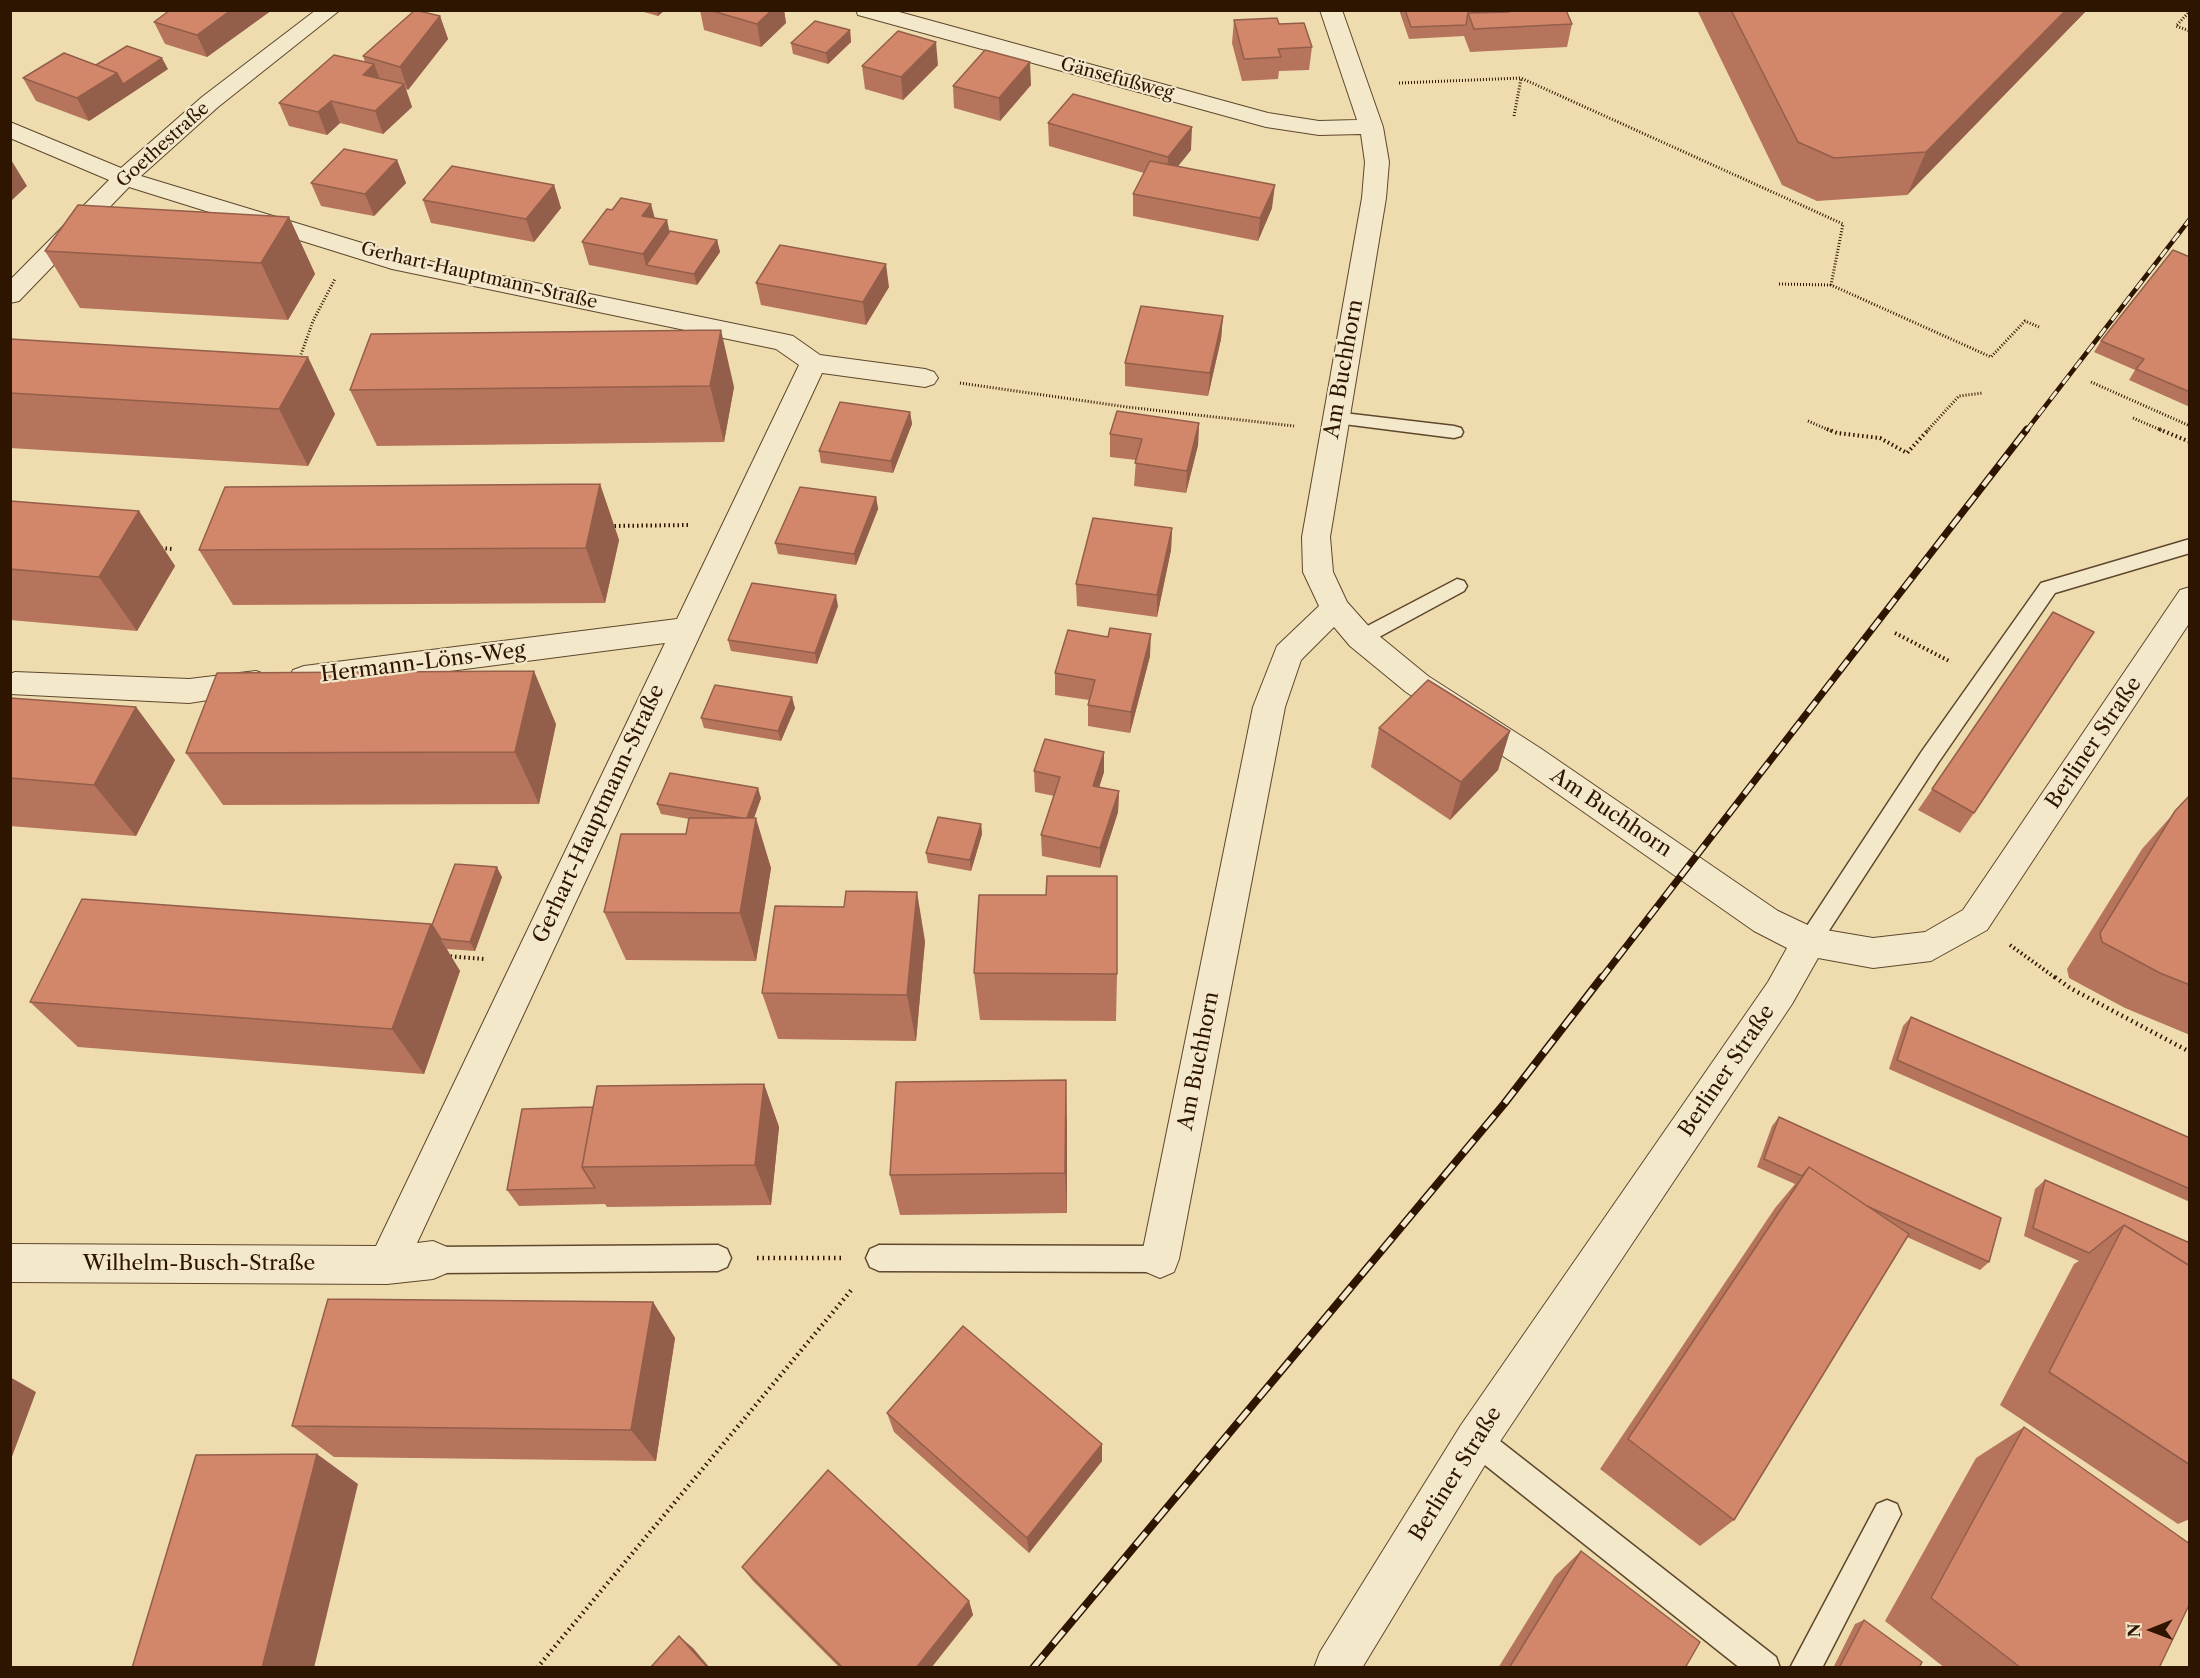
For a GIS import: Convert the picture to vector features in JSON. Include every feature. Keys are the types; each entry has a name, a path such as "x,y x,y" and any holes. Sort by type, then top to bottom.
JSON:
{"street":[{"name":"Goethestraße","path":"10,295 124,178 210,102 330,10"},
{"name":"Gänsefußweg","path":"866,10 1266,120 1319,128 1371,127"},
{"name":"Am Buchhorn","path":"1331,10 1371,127 1377,162 1374,198 1317,537 1318,572 1335,608 1361,638 1417,684 1529,757 1766,921 1809,942"},
{"name":"Gerhart-Hauptmann-Straße","path":"10,129 124,178 401,263 784,342 813,363 925,378"},
{"name":"Gerhart-Hauptmann-Straße","path":"387,1265 813,363"},
{"name":"Berliner Straße","path":"1336,1668 1476,1440 1773,1002 1809,942 1873,953 1931,946 1975,920 2190,598"},
{"name":"Am Buchhorn","path":"1160,1259 1269,707 1288,654 1335,608"},
{"name":"Hermann-Löns-Weg","path":"15,684 189,691 686,629"},
{"path":"387,1265 433,1260"},
{"name":"Wilhelm-Busch-Straße","path":"10,1263 387,1265"}],"lane":[{"path":"1335,425 1454,432"},
{"path":"1809,942 1983,679 2048,588 2190,546"},
{"path":"1361,638 1457,586"},
{"path":"433,1260 718,1258"},
{"name":"Am Buchhorn","path":"879,1258 1160,1259"},
{"path":"1476,1440 1765,1668"},
{"path":"1805,1668 1887,1514"}],"path":[{"path":"2190,10 2176,26 2190,31"},
{"path":"1514,116 1521,78"},
{"path":"1356,84 1521,78 1843,224 1831,285"},
{"path":"297,365 313,321 352,248"},
{"path":"1779,284 1831,285 1991,357 2025,321 2039,327"},
{"path":"925,378 1127,407 1335,425"},
{"path":"2091,382 2190,426"},
{"path":"1808,421 1837,433 1880,438 1907,453 1959,396 1983,393"},
{"path":"2133,418 2190,442"},
{"path":"606,526 736,525"},
{"path":"160,548 172,549"},
{"path":"1895,633 1983,679"},
{"path":"1975,920 2070,988 2190,1053"},
{"path":"436,955 529,962"},
{"path":"718,1258 879,1258"},
{"path":"537,1668 879,1258"}],"building":[{"path":"170,10 231,10 197,35 154,22"},
{"path":"415,10 440,16 400,67 363,56"},
{"path":"709,10 772,10 757,24"},
{"path":"1405,10 1508,10 1509,12 1468,13 1466,25 1411,27"},
{"path":"1566,10 1572,24 1474,29 1468,13"},
{"path":"1731,10 2066,10 1926,152 1834,158 1798,142"},
{"path":"1277,18 1279,24 1304,23 1312,47 1278,49 1281,57 1244,59 1234,20"},
{"path":"815,21 850,30 826,53 791,43"},
{"path":"898,31 936,42 901,77 862,66"},
{"path":"127,46 162,58 123,84 117,73 96,65"},
{"path":"985,50 1030,62 999,98 953,86"},
{"path":"64,53 117,73 77,98 23,78"},
{"path":"334,55 374,64 363,75 404,84 375,111 331,101 318,112 279,103"},
{"path":"1073,94 1192,127 1168,157 1048,123"},
{"path":"344,149 397,160 365,194 311,183"},
{"path":"1150,161 1275,185 1260,218 1133,194"},
{"path":"452,166 554,185 526,219 423,200"},
{"path":"621,198 651,204 642,216 667,220 643,254 582,242 607,209 612,210"},
{"path":"78,205 289,217 261,263 45,251"},
{"path":"670,231 717,240 694,274 646,265"},
{"path":"780,245 886,264 863,302 756,283"},
{"path":"2173,250 2190,257 2190,392 2136,369 2144,359 2101,341"},
{"path":"1141,306 1223,316 1210,373 1125,363"},
{"path":"721,330 710,386 350,390 371,334"},
{"path":"10,339 308,357 279,409 10,393"},
{"path":"840,402 910,412 891,461 819,451"},
{"path":"1117,411 1199,423 1187,471 1135,463 1142,439 1110,434"},
{"path":"600,484 586,548 199,550 225,487"},
{"path":"800,487 876,497 854,554 775,543"},
{"path":"10,501 139,511 99,577 10,569"},
{"path":"1093,518 1172,528 1157,595 1076,584"},
{"path":"752,583 836,595 815,653 728,640"},
{"path":"2053,612 2094,632 1974,813 1932,789"},
{"path":"1110,628 1151,634 1131,712 1088,705 1095,680 1055,673 1068,630 1108,637"},
{"path":"534,671 515,752 186,753 217,673"},
{"path":"1428,680 1510,731 1461,782 1379,728"},
{"path":"715,685 792,697 778,731 701,718"},
{"path":"10,698 136,707 94,785 10,778"},
{"path":"1045,739 1104,752 1093,786 1119,791 1100,848 1041,835 1060,777 1034,771"},
{"path":"670,773 758,788 747,818 657,804"},
{"path":"2190,795 2190,985 2160,973 2102,942 2100,933 2175,811"},
{"path":"938,817 981,824 970,860 926,853"},
{"path":"689,818 756,818 740,913 604,912 621,834 686,834"},
{"path":"455,864 497,867 470,942 441,939 432,925"},
{"path":"1047,876 1117,876 1117,974 974,973 979,895 1046,895"},
{"path":"846,891 917,892 907,995 762,993 775,906 844,907"},
{"path":"82,899 431,924 392,1029 30,1002"},
{"path":"1911,1017 2190,1138 2190,1189 1897,1060"},
{"path":"1066,1080 1065,1173 890,1175 896,1082"},
{"path":"764,1084 755,1165 582,1167 597,1086"},
{"path":"593,1107 582,1167 595,1188 507,1190 522,1109"},
{"path":"1779,1117 2001,1218 1989,1262 1867,1206 1809,1167 1802,1176 1764,1159"},
{"path":"1809,1167 1909,1234 1734,1520 1628,1439"},
{"path":"2045,1180 2190,1243 2190,1266 2124,1225 2089,1253 2033,1228"},
{"path":"2124,1225 2190,1266 2190,1465 2049,1372"},
{"path":"328,1299 653,1302 631,1430 292,1426"},
{"path":"963,1326 1102,1444 1027,1538 887,1413"},
{"path":"2024,1427 2190,1544 2190,1603 2159,1668 2021,1668 1931,1598"},
{"path":"317,1454 262,1668 132,1668 196,1455"},
{"path":"828,1470 969,1601 916,1668 843,1668 742,1567"},
{"path":"1581,1551 1700,1642 1685,1668 1509,1668"},
{"path":"1864,1620 1922,1662 1919,1668 1839,1668"},
{"path":"679,1636 708,1668 650,1668"}],"railway":[{"path":"2026,431 2190,219"},
{"path":"1601,979 2027,429"},
{"path":"1033,1668 1504,1104 1602,977"}]}
